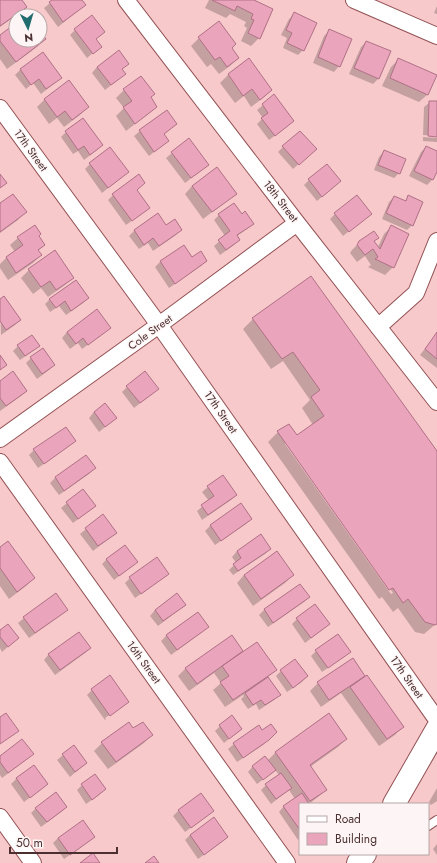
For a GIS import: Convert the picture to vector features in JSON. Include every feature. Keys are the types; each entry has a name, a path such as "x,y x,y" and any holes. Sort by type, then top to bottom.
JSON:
{"main road":[{"path":"395,803 437,729"},
{"path":"358,863 364,855"}],"street":[{"name":"18th Street","path":"126,0 297,223 437,402"},
{"path":"354,0 437,36"},
{"name":"17th Street","path":"0,108 159,325 437,720"},
{"name":"Cole Street","path":"0,439 159,325 297,223"},
{"path":"378,326 416,293 437,241"},
{"name":"16th Street","path":"0,462 287,863"},
{"path":"0,818 33,863"}],"building":[{"path":"0,0 22,0 27,7 8,8 8,20 0,26"},
{"path":"52,0 82,0 86,5 63,22 49,2"},
{"path":"212,0 254,0 273,9 260,39 248,33 254,20 251,19 253,14 237,6 235,11"},
{"path":"294,12 317,23 304,51 287,43 292,33 286,30"},
{"path":"92,15 105,32 96,39 102,47 93,54 74,29"},
{"path":"219,21 236,44 232,48 239,58 227,67 220,57 215,60 198,37"},
{"path":"8,29 8,48 34,48 16,62 0,41 0,35"},
{"path":"329,29 352,39 340,67 318,57"},
{"path":"366,41 391,51 379,79 354,68"},
{"path":"119,50 129,64 122,69 126,74 111,85 97,67"},
{"path":"43,52 62,78 46,89 39,79 31,85 20,69"},
{"path":"249,58 272,90 260,100 252,89 243,96 228,74"},
{"path":"398,58 437,75 428,95 390,78"},
{"path":"141,76 155,94 151,97 157,107 135,124 123,107 132,101 123,89"},
{"path":"69,80 89,107 72,120 65,111 57,117 44,99"},
{"path":"274,94 294,121 275,136 261,118 268,113 262,104"},
{"path":"429,101 437,101 437,137 428,136"},
{"path":"167,110 177,124 164,134 169,141 154,152 139,130"},
{"path":"83,118 103,145 90,155 84,146 78,150 65,131"},
{"path":"300,131 317,149 299,165 282,146"},
{"path":"189,138 209,165 191,178 171,152"},
{"path":"426,146 437,151 437,172 433,180 414,171"},
{"path":"110,147 129,172 108,188 89,163"},
{"path":"384,150 406,159 400,174 378,165"},
{"path":"327,164 341,181 322,197 308,179"},
{"path":"217,167 237,194 212,212 192,186"},
{"path":"0,174 7,183 0,188"},
{"path":"139,174 145,183 137,190 150,208 132,221 112,194"},
{"path":"13,194 27,212 0,232 0,203"},
{"path":"357,195 372,214 349,232 334,213"},
{"path":"408,195 423,202 413,226 386,213 394,196 406,201"},
{"path":"234,203 242,214 245,211 254,224 237,235 240,240 226,250 218,240 230,231 218,214"},
{"path":"158,213 166,225 175,219 182,230 159,246 153,238 144,245 134,230"},
{"path":"35,225 41,234 39,236 45,245 38,250 42,255 16,273 6,257 23,245 17,237"},
{"path":"391,225 409,234 394,268 375,259 378,257 373,249 365,255 357,245 359,241 374,231 379,238 374,241 380,249"},
{"path":"184,245 192,257 201,251 207,261 175,284 160,261"},
{"path":"55,250 74,278 56,290 50,281 41,287 28,269"},
{"path":"311,276 437,451 437,624 435,625 425,622 408,599 403,603 393,588 389,590 277,431 289,424 297,435 324,416 311,397 320,390 293,352 282,359 252,318"},
{"path":"76,280 89,298 71,311 65,301 56,308 49,299"},
{"path":"4,296 21,320 6,330 0,321 0,299"},
{"path":"97,309 111,328 88,345 83,338 76,344 67,332"},
{"path":"437,332 437,359 425,349"},
{"path":"32,335 40,346 25,356 17,345"},
{"path":"43,348 55,365 42,374 30,357"},
{"path":"0,355 7,365 0,370"},
{"path":"13,371 27,391 6,406 0,398 0,381"},
{"path":"145,371 159,389 140,403 126,386"},
{"path":"105,403 117,418 105,427 94,412"},
{"path":"66,427 76,441 44,464 33,449"},
{"path":"86,455 96,468 64,491 55,477"},
{"path":"223,475 237,495 208,515 201,505 214,496 207,486"},
{"path":"83,489 96,506 78,519 66,502"},
{"path":"241,503 252,519 221,541 210,525"},
{"path":"103,514 117,533 98,546 85,528"},
{"path":"261,534 271,549 238,571 233,564 241,558 237,551"},
{"path":"8,541 35,578 17,592 0,568 0,547"},
{"path":"125,545 138,562 119,576 106,559"},
{"path":"277,551 294,575 261,599 244,575"},
{"path":"157,557 169,574 141,594 129,577"},
{"path":"300,584 310,597 273,623 264,609"},
{"path":"56,593 68,610 35,633 23,617"},
{"path":"177,593 186,605 163,621 155,610"},
{"path":"315,604 330,624 311,638 296,618"},
{"path":"198,612 209,627 177,650 166,635"},
{"path":"8,624 19,638 8,647 0,637 0,630"},
{"path":"79,632 91,648 60,670 48,654"},
{"path":"338,634 351,652 328,668 315,650"},
{"path":"232,635 243,651 197,684 185,668"},
{"path":"257,642 277,670 233,700 220,682 229,676 222,666"},
{"path":"353,658 365,676 329,700 317,682"},
{"path":"295,659 308,676 293,688 280,670"},
{"path":"110,675 129,702 110,716 91,689"},
{"path":"367,675 404,727 387,739 350,687"},
{"path":"268,677 281,695 265,705 261,700 253,705 245,693"},
{"path":"6,713 19,731 0,744 0,717"},
{"path":"329,713 347,739 310,765 327,790 310,801 275,752"},
{"path":"232,715 242,729 229,739 219,725"},
{"path":"129,722 133,728 143,722 153,735 116,762 101,742"},
{"path":"271,724 277,732 269,740 243,758 233,743 259,725 262,730"},
{"path":"22,739 34,754 8,773 0,762 0,756"},
{"path":"74,745 87,763 75,772 62,754"},
{"path":"265,756 276,770 263,780 252,766"},
{"path":"34,765 48,784 30,798 16,778"},
{"path":"281,773 292,788 276,799 265,784"},
{"path":"95,774 106,789 92,800 81,784"},
{"path":"56,792 67,807 47,822 35,808"},
{"path":"201,793 214,811 191,828 178,810"},
{"path":"302,793 308,803 299,803 299,829 283,806"},
{"path":"214,817 228,837 204,855 190,835"},
{"path":"83,820 95,837 70,855 58,838"},
{"path":"93,853 100,863 80,863"},
{"path":"154,856 159,863 145,863"}]}
